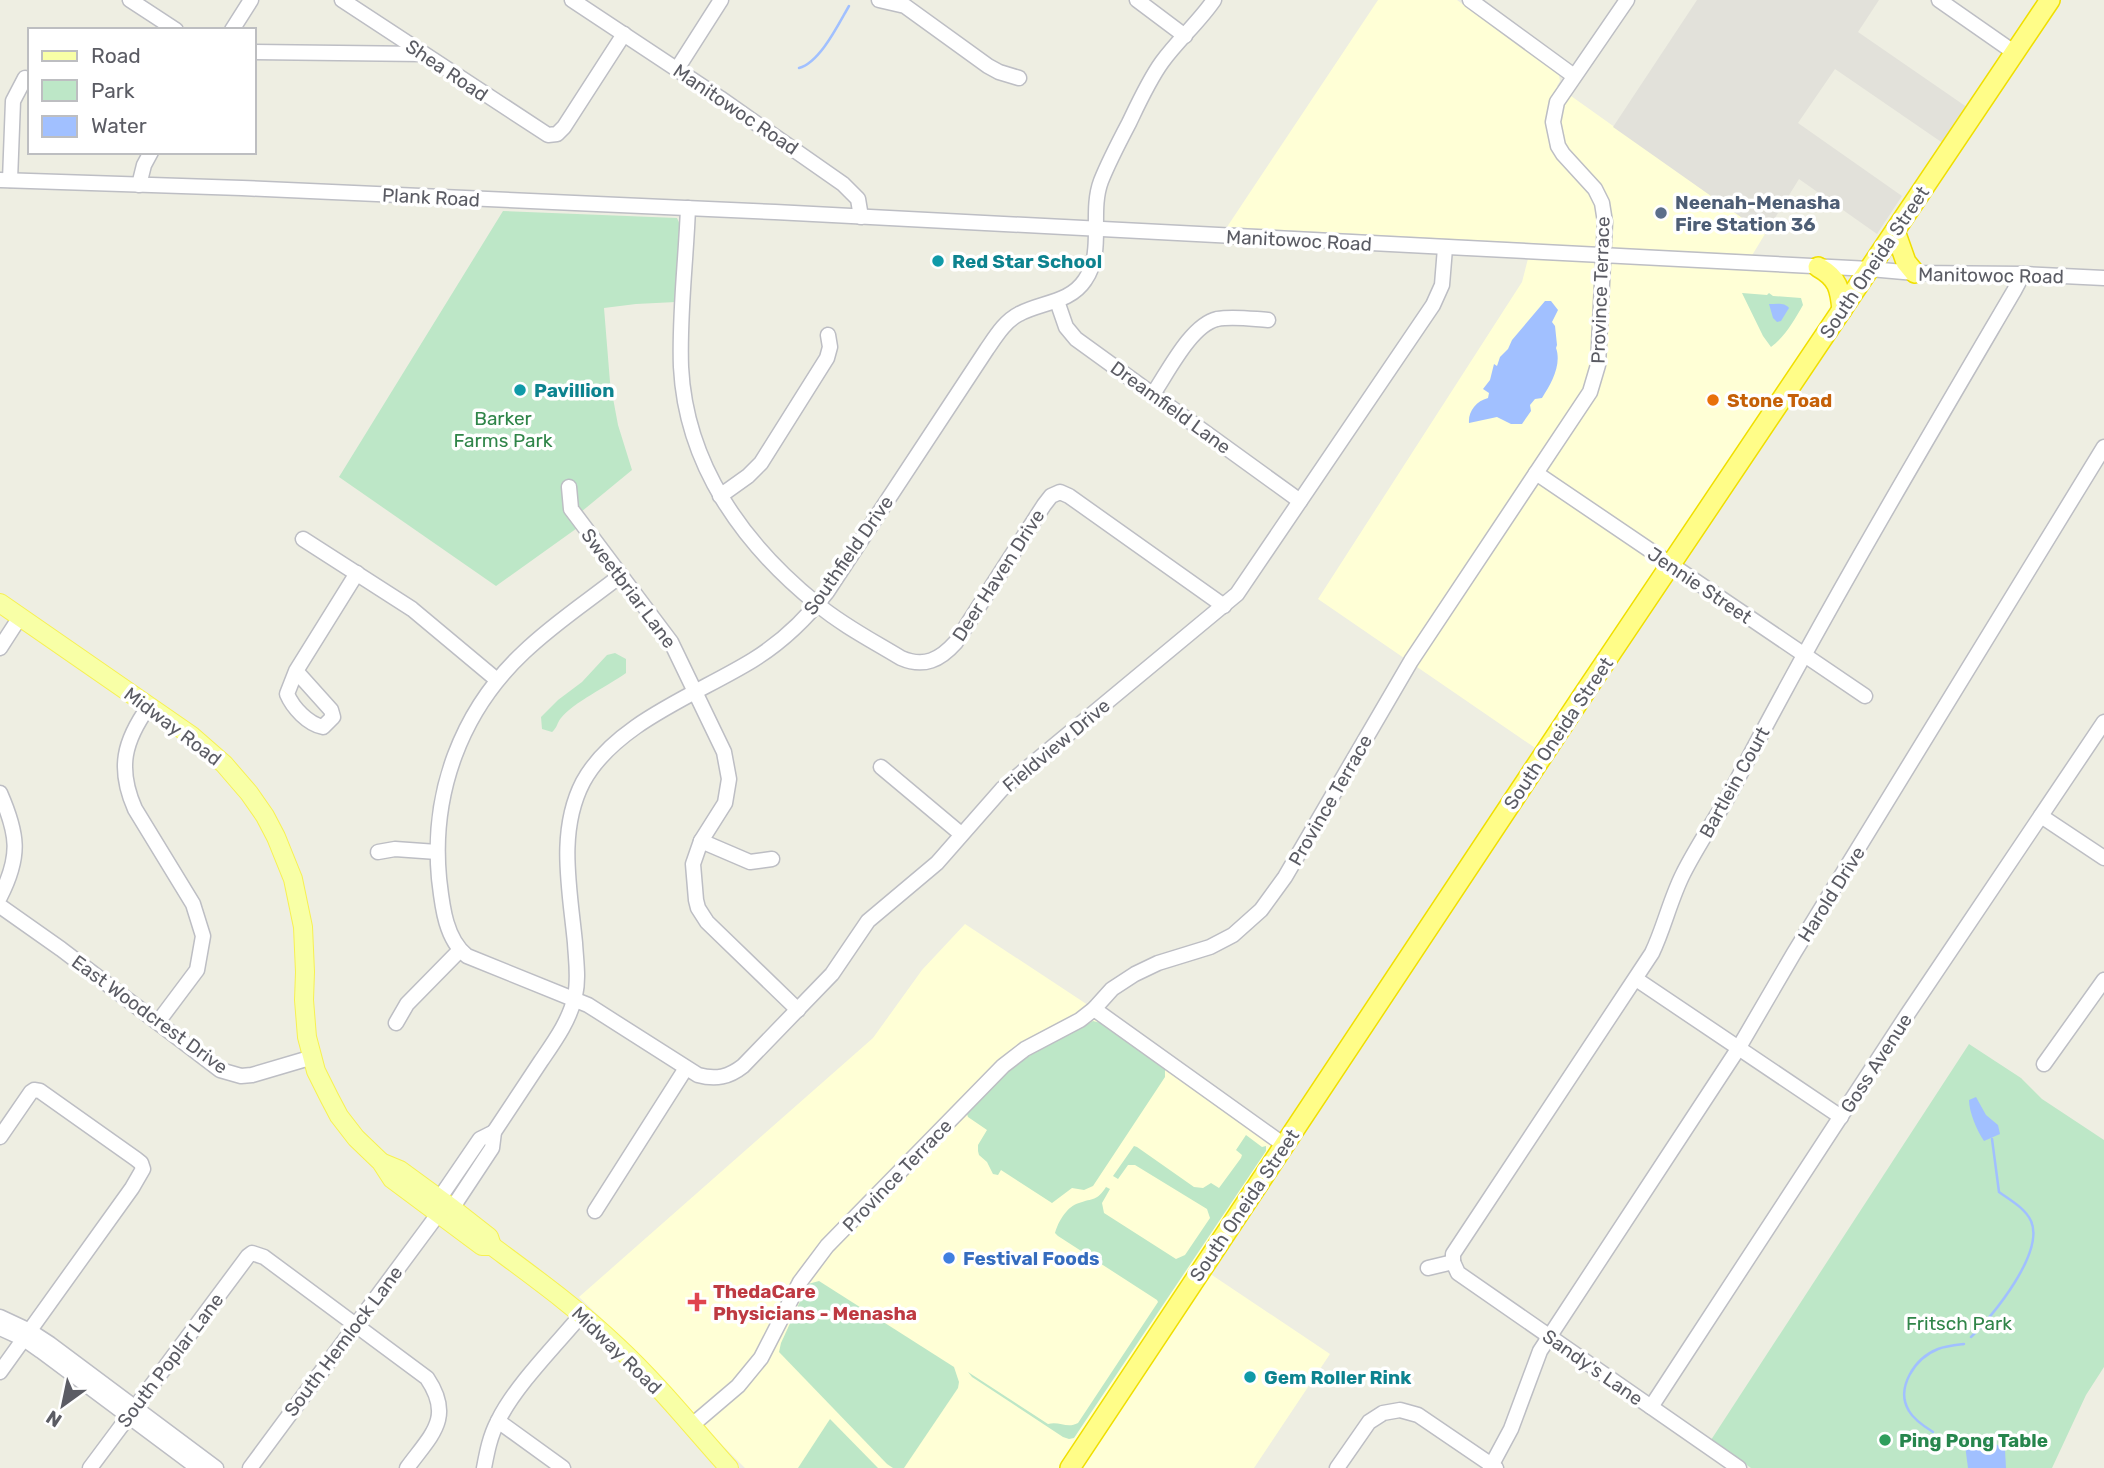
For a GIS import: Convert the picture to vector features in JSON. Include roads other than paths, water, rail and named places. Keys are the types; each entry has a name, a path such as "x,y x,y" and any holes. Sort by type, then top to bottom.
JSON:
{"highway":[{"name":"South Oneida Street","path":"1070,1468 2050,0"},
{"path":"1895,231 1906,262 1915,273"},
{"path":"1818,267 1837,283 1842,310"}],"main road":[{"name":"Midway Road","path":"0,603 192,736 224,764 265,816 293,879 299,903 305,948 304,1019 316,1071 340,1116 356,1138 381,1162 400,1170 443,1207 489,1237 492,1246 582,1314 619,1347 729,1468"}],"street":[{"path":"130,0 173,28"},
{"path":"233,28 251,0"},
{"name":"Shea Road","path":"342,0 542,133 553,135 564,127 624,34"},
{"name":"Manitowoc Road","path":"572,0 843,184 858,199 861,217 1915,273 2104,278"},
{"path":"677,69 720,0"},
{"path":"879,0 905,6 988,66 1019,78"},
{"path":"1137,0 1185,36"},
{"name":"Southfield Drive","path":"443,1207 492,1148 494,1132 551,1045 575,999 577,974 567,844 576,798 590,771 608,749 628,733 769,649 799,625 827,593 1004,326 1021,312 1069,295 1084,282 1093,263 1100,185 1106,168 1163,61 1214,0"},
{"path":"1470,0 1488,5 1574,76"},
{"name":"Province Terrace","path":"691,1426 738,1386 754,1368 773,1339 800,1282 816,1259 1003,1066 1025,1049 1071,1025 1094,1009 1112,989 1135,974 1158,963 1223,942 1243,928 1261,910 1297,857 1411,662 1594,384 1598,365 1605,222 1599,196 1563,154 1554,134 1553,122 1557,102 1627,0"},
{"path":"1942,1 2015,53"},
{"path":"256,52 423,54"},
{"path":"5,180 13,102 26,78"},
{"path":"139,185 150,154"},
{"name":"Plank Road","path":"5,180 242,188 861,217"},
{"name":"Deer Haven Drive","path":"688,208 681,346 685,405 694,440 720,496 748,537 817,605 901,659 911,663 930,662 956,642 1044,505 1051,496 1060,492 1224,606"},
{"name":"Fieldview Drive","path":"460,950 477,960 575,999 686,1068 708,1078 719,1078 736,1071 837,967 877,912 925,874 1002,789 1224,606 1244,585 1433,305 1442,285 1445,248"},
{"name":"Bartlein Court","path":"1452,1262 1453,1254 1652,953 1683,874 1735,784 1759,735 2023,274"},
{"name":"Dreamfield Lane","path":"1057,300 1070,333 1300,501"},
{"path":"1153,394 1203,325 1228,318 1268,320"},
{"path":"720,496 761,463 827,358 830,347 828,335"},
{"name":"Harold Drive","path":"1493,1467 1511,1429 1536,1360 1549,1337 1738,1049 2104,447"},
{"name":"Jennie Street","path":"1536,473 1865,696"},
{"name":"Sweetbriar Lane","path":"569,486 571,509 671,642 724,752 729,779 722,809 701,841 693,863 696,900 702,915 798,1010"},
{"path":"303,539 412,609 497,680"},
{"path":"296,671 357,573"},
{"path":"396,1023 407,1004 460,950 450,933 446,917 437,852 440,808 451,763 469,722 497,680 542,636 620,576"},
{"path":"0,648 20,617"},
{"path":"149,706 131,734 126,753 128,793 193,904 203,936 197,970 158,1022"},
{"name":"Goss Avenue","path":"1651,1407 2104,722"},
{"path":"881,767 961,834"},
{"path":"0,793 11,819 15,838 14,865 0,897"},
{"path":"2041,816 2104,858"},
{"path":"701,841 750,862 772,859"},
{"path":"377,852 396,849 437,852"},
{"name":"East Woodcrest Drive","path":"0,906 210,1062 232,1074 252,1075 313,1057"},
{"path":"1636,979 1841,1117"},
{"path":"2044,1064 2104,980"},
{"path":"1094,1009 1284,1145"},
{"path":"595,1211 686,1068"},
{"path":"0,1138 34,1090 45,1093 136,1159 143,1169 0,1372"},
{"name":"South Hemlock Lane","path":"250,1468 443,1207"},
{"name":"South Poplar Lane","path":"90,1468 248,1256 252,1254 264,1257 355,1325"},
{"path":"1428,1268 1452,1262"},
{"name":"Sandy's Lane","path":"1452,1262 1458,1273 1739,1468"},
{"path":"484,1468 498,1420 512,1397 582,1314"},
{"path":"0,1317 131,1412 216,1468"},
{"path":"355,1325 427,1378 439,1398 441,1411 431,1436 407,1468"},
{"path":"0,1328 27,1335"},
{"path":"1337,1468 1369,1422 1383,1413 1400,1410 1418,1415 1493,1467"},
{"path":"131,1412 198,1468"},
{"path":"498,1420 563,1468"}],"water":[{"path":"1545,301 1551,301 1558,310 1552,322 1555,326 1558,361 1555,374 1542,398 1535,399 1530,405 1531,411 1522,424 1511,424 1497,417 1469,423 1474,408 1488,398 1489,393 1483,389 1490,380 1494,364 1497,366 1512,340"},
{"path":"1769,304 1783,304 1789,308 1781,321 1777,322 1773,318"},
{"path":"1976,1097 1986,1115 1998,1125 2000,1134 1984,1141 1969,1105 1969,1100"},
{"path":"1985,1437 2005,1450 2006,1468 1968,1468 1965,1445"}],"waterway":[{"path":"799,68 807,65 821,51 849,6"},
{"path":"1971,1337 2015,1283 2031,1249 2033,1234 2031,1221 2025,1212 1999,1192 1992,1139"},
{"path":"1933,1432 1909,1411 1905,1402 1906,1384 1915,1367 1930,1353 1964,1344"},
{"path":"1942,1437 1951,1443 1965,1445"}],"place":[{"name":"Neenah-Menasha Fire Station 36","path":"1661,213"},
{"name":"Red Star School","path":"938,261"},
{"name":"Pavillion","path":"520,390"},
{"name":"Stone Toad","path":"1713,400"},
{"name":"Festival Foods","path":"949,1258"},
{"name":"ThedaCare Physicians - Menasha","path":"697,1302"},
{"name":"Gem Roller Rink","path":"1250,1377"},
{"name":"Ping Pong Table","path":"1885,1440"}],"park label":[{"name":"Barker Farms Park","path":"503,429"},
{"name":"Fritsch Park","path":"1959,1323"}]}
